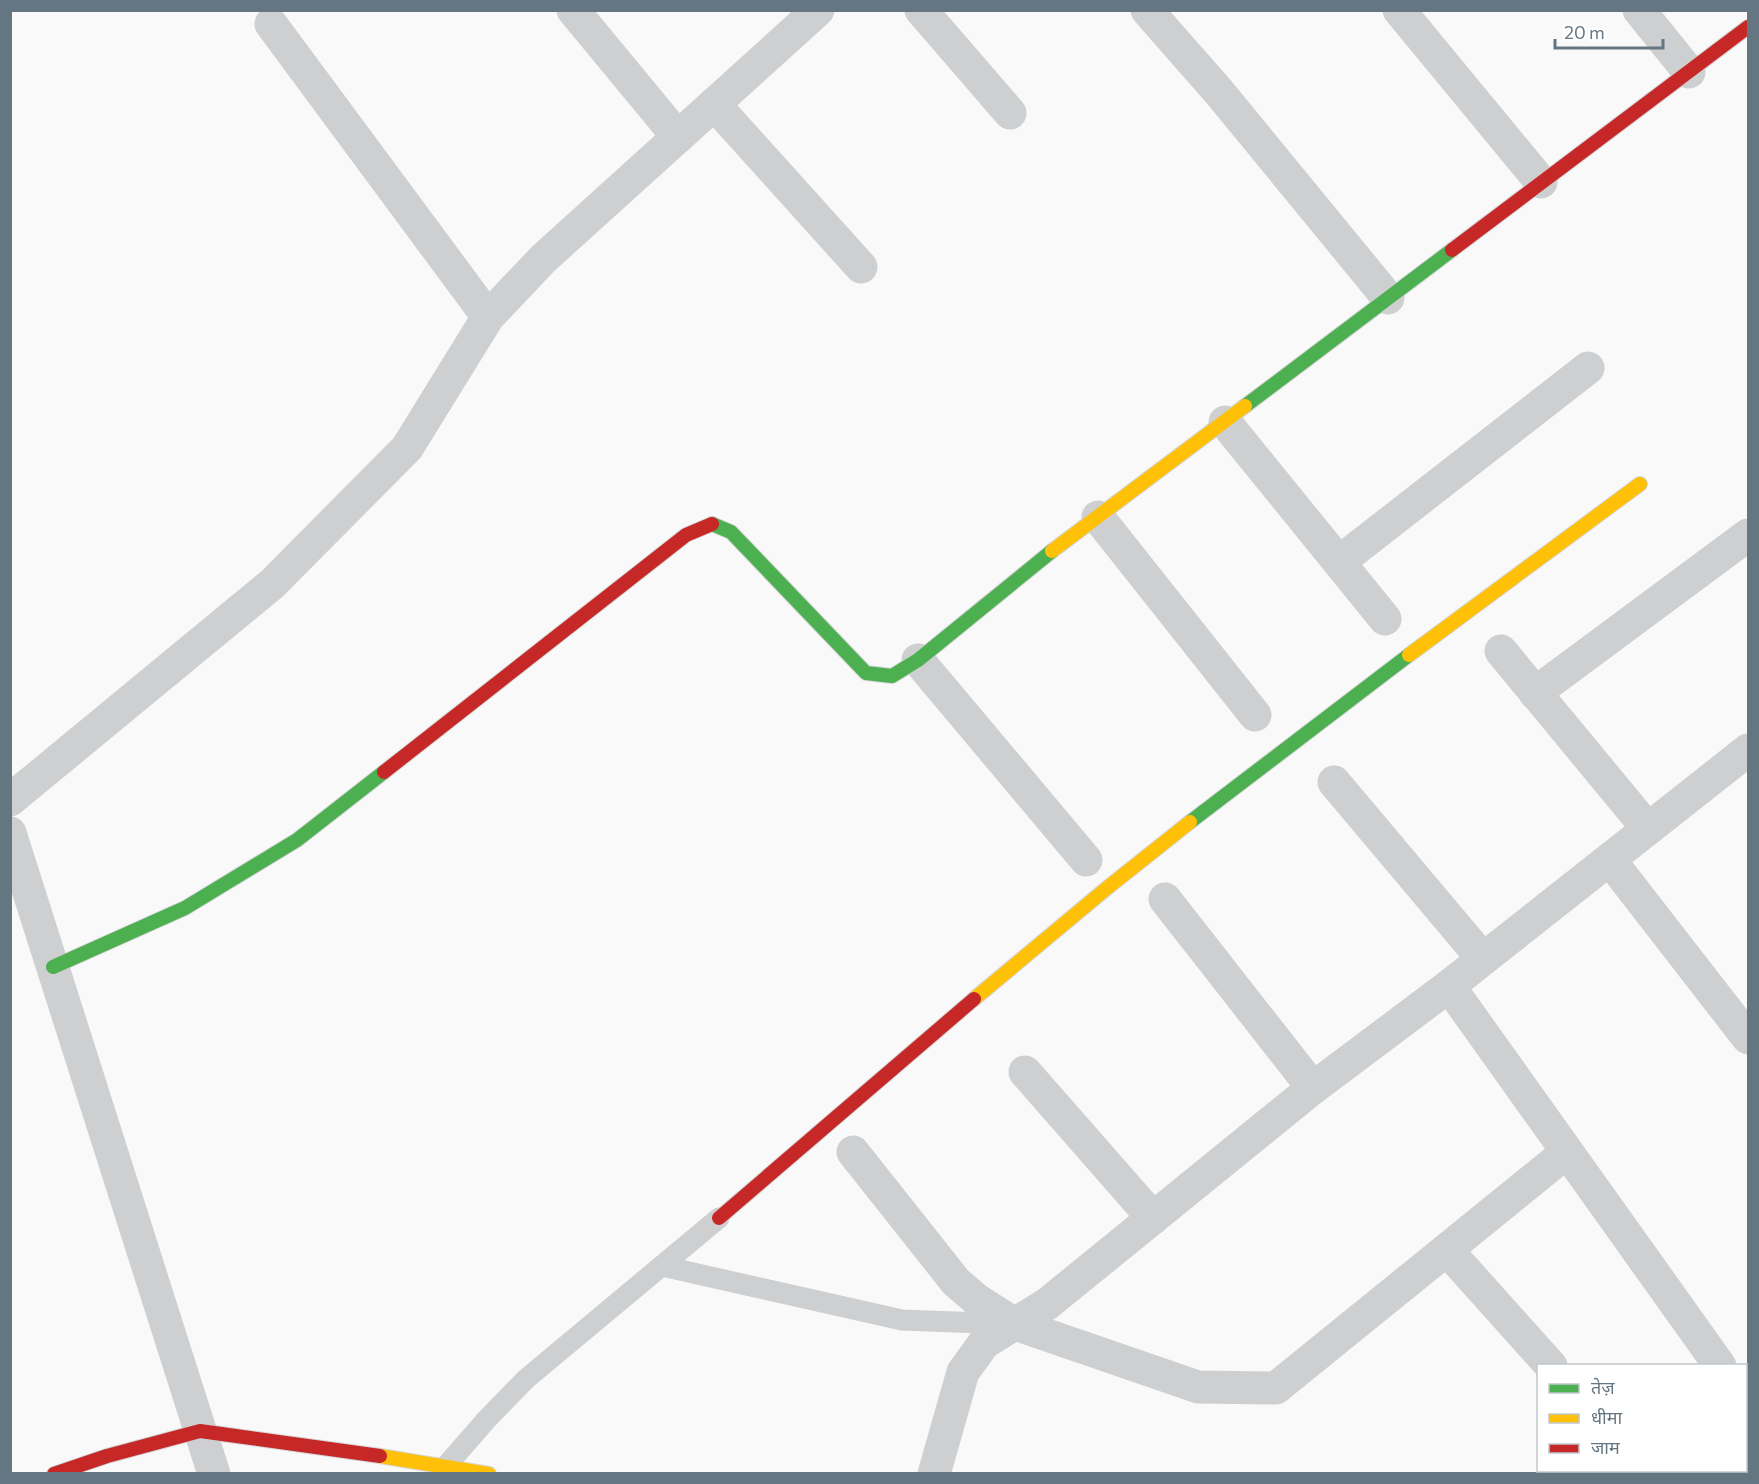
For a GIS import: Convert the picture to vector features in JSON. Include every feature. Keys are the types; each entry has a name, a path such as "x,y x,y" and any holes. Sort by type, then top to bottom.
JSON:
{"street":[{"path":"573,10 678,137"},
{"path":"921,10 1010,113"},
{"path":"1147,10 1219,92 1388,298"},
{"path":"1399,10 1541,182"},
{"path":"1639,10 1689,72"},
{"path":"10,800 272,584 407,448 488,316 543,259 714,104 797,17"},
{"path":"271,24 488,316"},
{"path":"53,967 185,908 297,840 686,535 711,524 731,532 866,673 892,675 918,660 1055,549 1749,27"},
{"path":"714,104 861,267"},
{"path":"1338,562 1588,368"},
{"path":"1225,422 1385,619"},
{"path":"719,1218 1106,890 1303,734 1640,484"},
{"path":"1098,517 1255,715"},
{"path":"1535,693 1749,535"},
{"path":"1500,651 1648,829"},
{"path":"918,660 1086,860"},
{"path":"934,1473 963,1372 984,1343 1047,1304 1313,1088 1483,960 1749,750"},
{"path":"1334,782 1483,960"},
{"path":"10,833 214,1473"},
{"path":"1610,860 1749,1038"},
{"path":"1165,899 1313,1088"},
{"path":"1449,986 1719,1364"},
{"path":"1025,1072 1153,1218"},
{"path":"853,1152 956,1282 977,1300 1015,1324 1198,1387 1276,1388 1567,1152"},
{"path":"1447,1250 1550,1364"},
{"path":"54,1473 200,1431 443,1470 489,1473"}],"lane":[{"path":"443,1470 487,1419 526,1379 719,1218"},
{"path":"662,1266 902,1320 1015,1324"}],"traffic: fast":[{"path":"1245,406 1452,250"},
{"path":"712,524 731,532 866,673 892,676 918,660 1052,551"},
{"path":"1190,822 1409,655"},
{"path":"53,967 185,908 297,840 384,772"}],"traffic: slow":[{"path":"1052,551 1245,406"},
{"path":"1409,655 1640,484"},
{"path":"974,999 1190,822"},
{"path":"380,1456 489,1474"}],"traffic: jam":[{"path":"1452,250 1748,27"},
{"path":"384,772 686,535 712,524"},
{"path":"719,1218 974,999"},
{"path":"54,1474 107,1456 200,1431 380,1456"}]}
